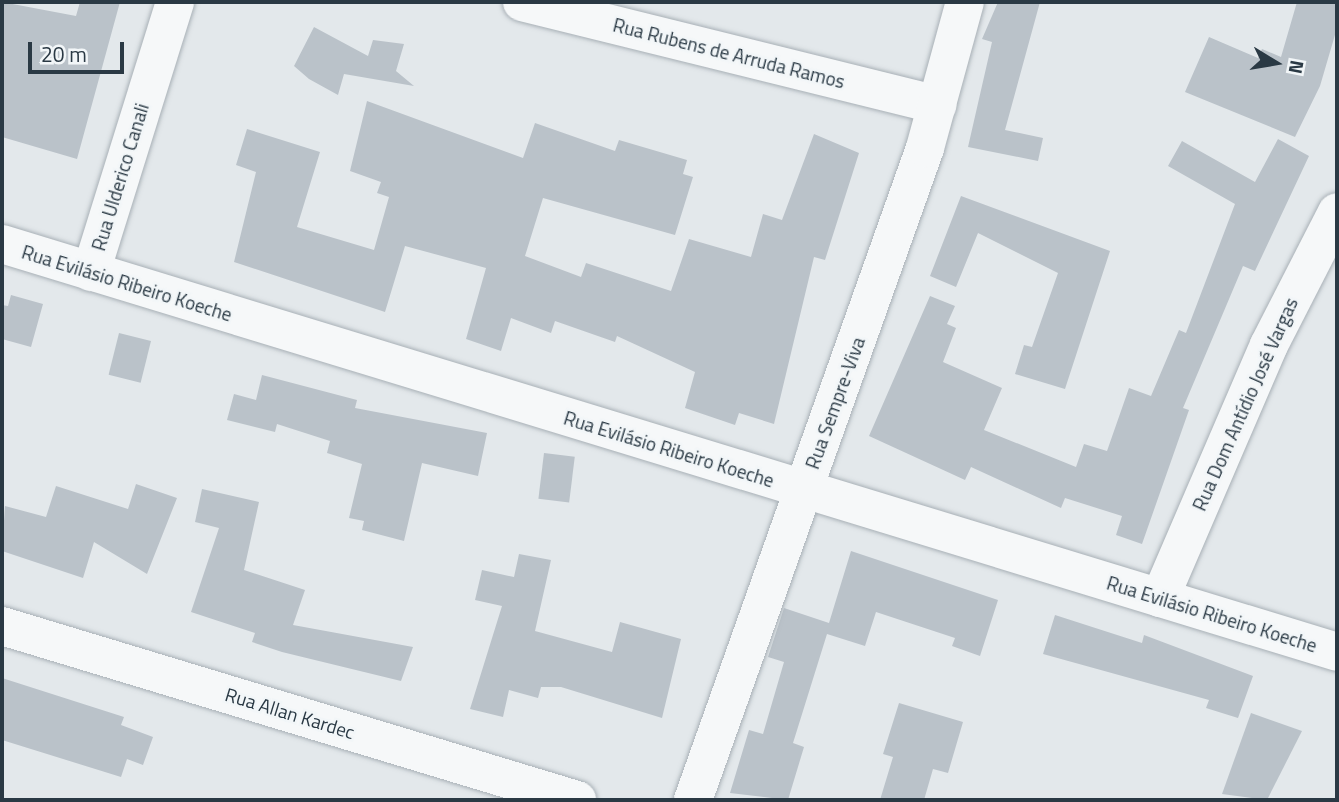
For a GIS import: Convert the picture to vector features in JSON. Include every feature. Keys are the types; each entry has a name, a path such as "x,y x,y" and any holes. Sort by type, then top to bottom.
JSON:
{"street":[{"name":"Rua Ulderico Canali","path":"91,272 175,2"},
{"name":"Rua Rubens de Arruda Ramos","path":"522,2 937,105"},
{"name":"Rua Sempre-Viva","path":"693,800 937,105 965,2"},
{"name":"Rua Dom Antídio José Vargas","path":"1160,598 1269,345 1337,212"},
{"name":"Rua Evilásio Ribeiro Koeche","path":"2,244 1337,652"},
{"name":"Rua Allan Kardec","path":"2,626 577,800"}],"building":[{"path":"2,2 76,16 80,2 120,2 77,159 2,137"},
{"path":"998,2 1040,2 1005,130 1043,138 1038,161 968,147 992,42 982,39"},
{"path":"1297,2 1337,2 1337,28 1320,86 1295,137 1185,92 1209,37 1258,58 1262,49 1281,57"},
{"path":"314,27 368,56 373,40 404,44 396,71 414,86 344,74 338,95 309,79 294,66"},
{"path":"367,101 523,158 535,123 615,151 619,140 687,160 683,174 693,177 675,235 543,198 525,256 581,277 586,263 671,291 689,239 751,257 763,214 782,220 814,134 859,153 825,260 814,257 774,424 739,413 735,425 685,408 695,372 617,336 615,342 555,321 551,333 511,318 501,351 466,339 486,268 405,246 385,312 234,262 256,172 236,165 247,129 320,152 297,227 374,250 389,197 377,193 381,182 350,171"},
{"path":"1278,139 1309,156 1255,271 1243,266 1183,408 1189,410 1142,544 1116,535 1122,516 1065,498 1061,508 971,467 965,480 869,436 930,296 955,306 947,324 956,328 943,362 1002,388 984,430 1076,467 1084,444 1107,451 1129,388 1151,396 1179,330 1186,333 1235,204 1168,166 1182,141 1255,182"},
{"path":"961,196 1110,251 1065,389 1015,374 1024,345 1032,347 1058,273 978,233 956,287 930,276"},
{"path":"11,295 43,304 31,347 2,339 2,305 8,306"},
{"path":"119,333 151,341 141,383 109,375"},
{"path":"262,375 357,400 355,408 487,433 478,476 422,463 404,541 362,530 364,521 349,518 362,464 327,453 330,441 277,424 275,432 227,420 234,394 256,400"},
{"path":"544,453 575,457 569,502 538,499"},
{"path":"136,484 177,498 147,574 94,542 83,578 2,551 5,506 46,517 56,486 128,509"},
{"path":"202,489 259,502 244,570 305,590 293,625 413,647 401,681 282,652 252,642 255,633 191,612 219,528 195,522"},
{"path":"851,551 998,600 980,656 952,646 955,638 876,612 865,646 827,634 793,743 804,747 788,800 730,793 749,730 763,734 784,662 768,657 784,608 829,623"},
{"path":"519,554 551,560 535,631 612,652 620,622 681,639 662,718 561,687 541,687 538,698 509,690 503,717 470,709 502,606 475,600 482,570 514,577"},
{"path":"1055,615 1142,643 1144,635 1253,676 1238,718 1206,708 1209,700 1043,654"},
{"path":"2,678 124,717 121,725 153,737 143,765 127,759 121,777 2,740"},
{"path":"899,703 963,722 948,773 933,769 924,800 880,800 893,757 883,754"},
{"path":"1251,713 1302,731 1267,800 1222,794"}]}
